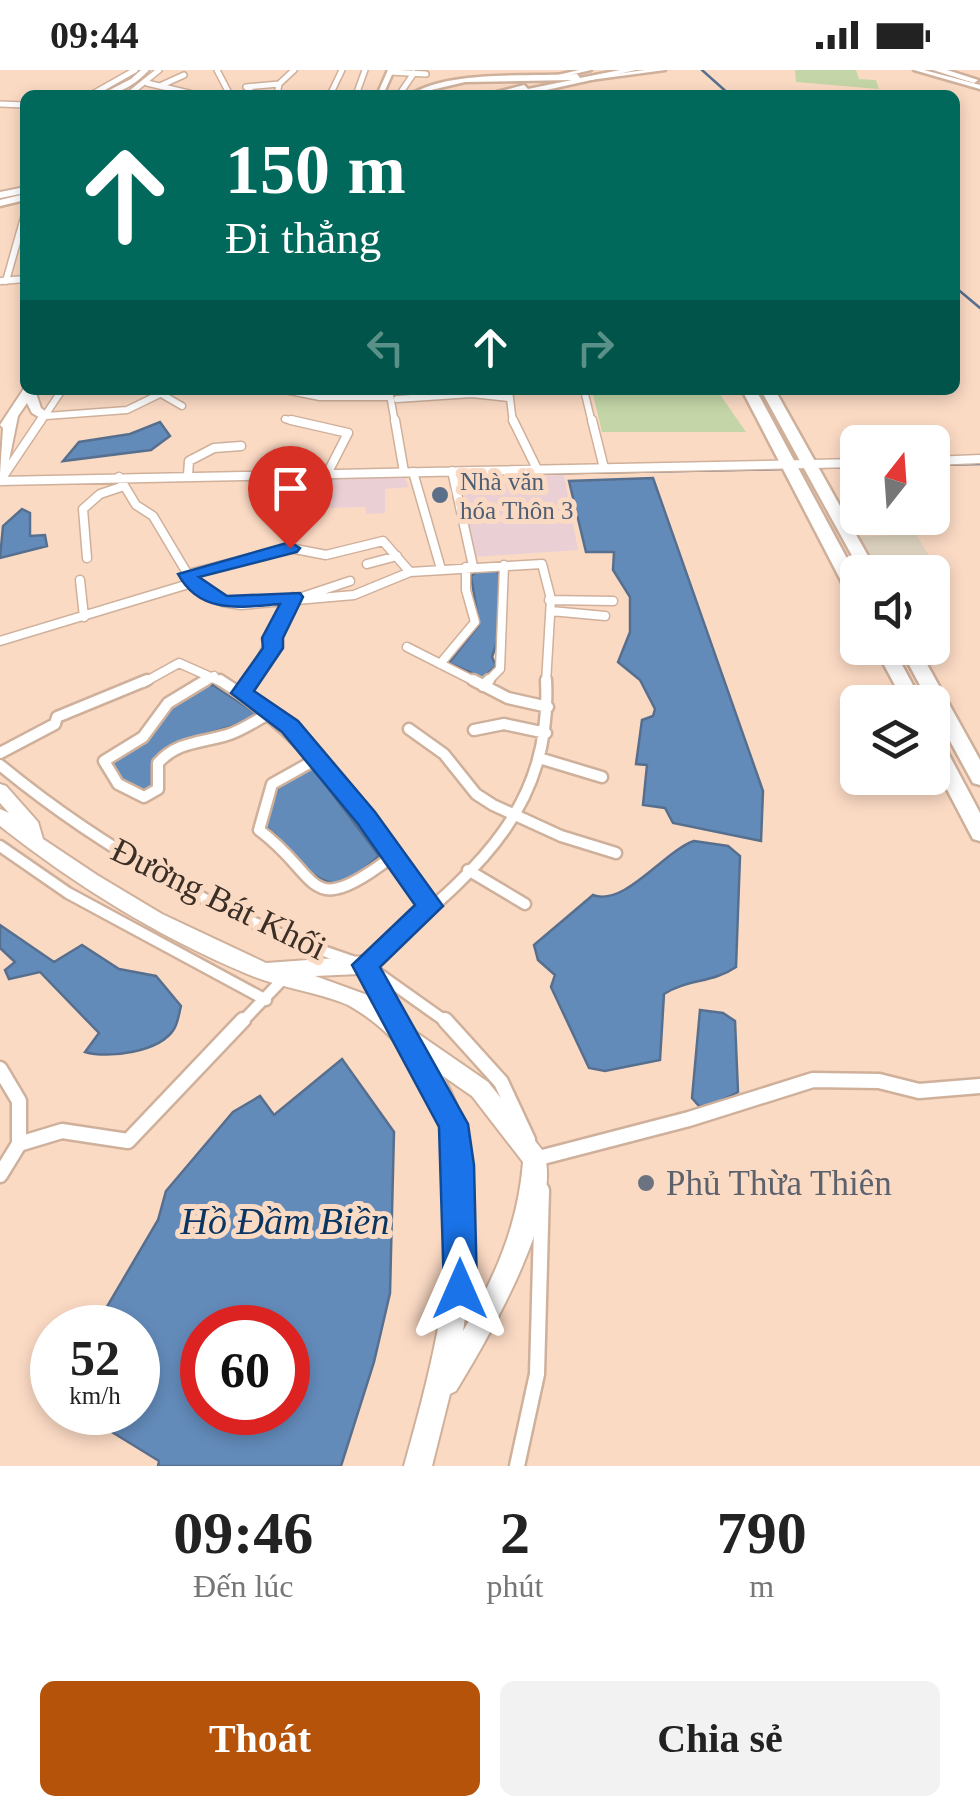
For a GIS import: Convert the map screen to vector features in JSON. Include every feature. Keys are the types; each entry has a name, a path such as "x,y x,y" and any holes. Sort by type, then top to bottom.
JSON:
{"highway":[{"path":"511,90 609,70"},
{"path":"530,90 589,74 630,70"},
{"path":"940,70 978,76"},
{"path":"563,90 589,74"},
{"path":"419,90 442,76 543,80 577,77"},
{"path":"422,90 437,81 461,78 491,84 491,90"},
{"path":"752,395 840,561"},
{"path":"771,395 860,555"},
{"path":"918,665 980,778"},
{"path":"950,775 980,832"}],"main road":[{"path":"114,90 131,83 145,70"},
{"path":"502,77 662,70"},
{"path":"917,70 978,76"},
{"path":"121,90 146,84"},
{"path":"0,434 25,395"},
{"path":"30,395 36,410 46,416"},
{"path":"0,470 12,415"},
{"path":"0,791 32,827 34,844"},
{"path":"0,816 34,844 194,939 283,979 365,1003 480,1089 535,1159 530,1209 505,1277 436,1400"},
{"path":"259,970 365,965 454,1124 459,1165 460,1289 421,1466"}],"street":[{"path":"102,90 135,70"},
{"path":"136,90 159,70"},
{"path":"278,90 294,70"},
{"path":"390,71 426,74"},
{"path":"402,90 414,73"},
{"path":"161,85 184,75"},
{"path":"146,84 179,90"},
{"path":"249,90 246,87 280,84"},
{"path":"3,281 20,228"},
{"path":"0,480 59,395"},
{"path":"46,416 130,410 150,405 162,395"},
{"path":"168,395 182,406"},
{"path":"310,395 369,395"},
{"path":"393,395 408,472 441,569"},
{"path":"509,395 513,422 536,470"},
{"path":"585,395 604,468"},
{"path":"285,419 348,433 327,474"},
{"path":"188,475 189,461 204,452 224,443 241,446"},
{"path":"950,460 980,459"},
{"path":"88,558 83,510 120,482 150,472 327,474 840,463"},
{"path":"440,664 475,622 471,566 452,471"},
{"path":"0,480 120,482 153,516 190,579 223,602 354,595 410,572 542,564 550,606 546,733 540,758 516,814 468,870 365,965"},
{"path":"153,516 166,512"},
{"path":"0,640 35,626 84,617 290,548 326,555 383,540 410,572"},
{"path":"367,564 397,556"},
{"path":"483,686 500,669 495,658 502,631 504,565"},
{"path":"80,580 84,617"},
{"path":"241,693 273,648 272,638 299,597 350,581"},
{"path":"550,606 613,602"},
{"path":"550,606 605,616"},
{"path":"407,648 515,701 548,707"},
{"path":"0,753 55,724 57,717 128,690 179,663 214,676 290,727 430,906"},
{"path":"214,676 168,703 134,745 104,760 105,770 132,795 144,798 158,789 158,763 166,754 194,740 228,735 272,712"},
{"path":"474,730 504,724 546,733"},
{"path":"410,729 444,754 476,794 561,836 616,854"},
{"path":"540,758 602,778"},
{"path":"315,760 272,784 259,830 276,842 307,879 335,890 354,886 394,856"},
{"name":"Đường Bát Khối","path":"0,765 57,812 131,860 306,944 365,965 433,1011 498,1071 512,1093 544,1197 538,1374 516,1466"},
{"path":"0,846 68,894 218,978 266,1000"},
{"path":"468,870 525,904"},
{"path":"19,1144 62,1131 118,1143 128,1141 283,979"},
{"path":"0,1069 19,1101 19,1144 0,1174"},
{"path":"535,1159 689,1119 813,1080 880,1081 920,1091 980,1086"}],"shaded area":[{"path":"564,475 578,550 475,557 457,477"},
{"path":"405,477 409,487 385,489 385,513 366,514 365,507 324,508 327,479"},
{"path":"917,535 929,555 864,555 855,537"}],"green space":[{"path":"795,70 856,70 859,79 876,80 879,89 796,82"},
{"path":"593,395 720,395 746,432 602,432"}],"water":[{"path":"160,422 170,436 151,450 63,461 79,442 130,434"},
{"path":"653,478 763,791 761,841 673,823 665,808 643,805 647,765 636,764 642,720 653,716 655,709 640,680 618,662 630,632 630,597 613,570 614,552 586,552 569,481"},
{"path":"22,509 30,513 30,536 45,535 47,546 0,558 3,526"},
{"path":"495,570 501,575 497,642 492,657 496,666 483,678 449,663 479,625 471,576 478,571"},
{"path":"213,685 257,714 160,753 152,763 155,787 135,792 110,767 111,759 141,741 186,696"},
{"path":"308,767 313,768 379,856 347,884 321,879 311,872 265,826 279,785"},
{"path":"694,841 728,846 740,856 736,967 664,994 660,1060 605,1071 589,1068 551,987 555,975 538,960 534,945 593,895 618,893"},
{"path":"0,925 54,962 82,945 119,969 156,976 181,1006 174,1029 157,1043 133,1052 85,1052 99,1033 40,972 9,979 5,970 15,962 0,948"},
{"path":"700,1010 723,1013 735,1021 738,1092 710,1106 699,1106 692,1098"},
{"name":"Hồ Đầm Biền","path":"342,1059 394,1132 390,1293 374,1362 341,1466 158,1466 159,1461 117,1435 160,1435 160,1305 108,1305 158,1220 166,1191 233,1112 260,1096 274,1115"}],"waterway":[{"path":"702,70 724,90"},
{"path":"960,291 980,308"},
{"path":"950,465 980,464"},
{"path":"819,468 840,467"},
{"path":"463,475 786,469"}],"place":[{"name":"Nhà văn hóa Thôn 3","path":"440,495"},
{"name":"Phủ Thừa Thiên","path":"646,1183"}],"route":[{"path":"290,548 188,574 192,583 223,602 241,604 294,597 272,638 273,648 241,693 256,699 290,727 366,818 430,906 365,965 393,1014 394,1024 410,1042 454,1124 459,1165 460,1289"}]}
